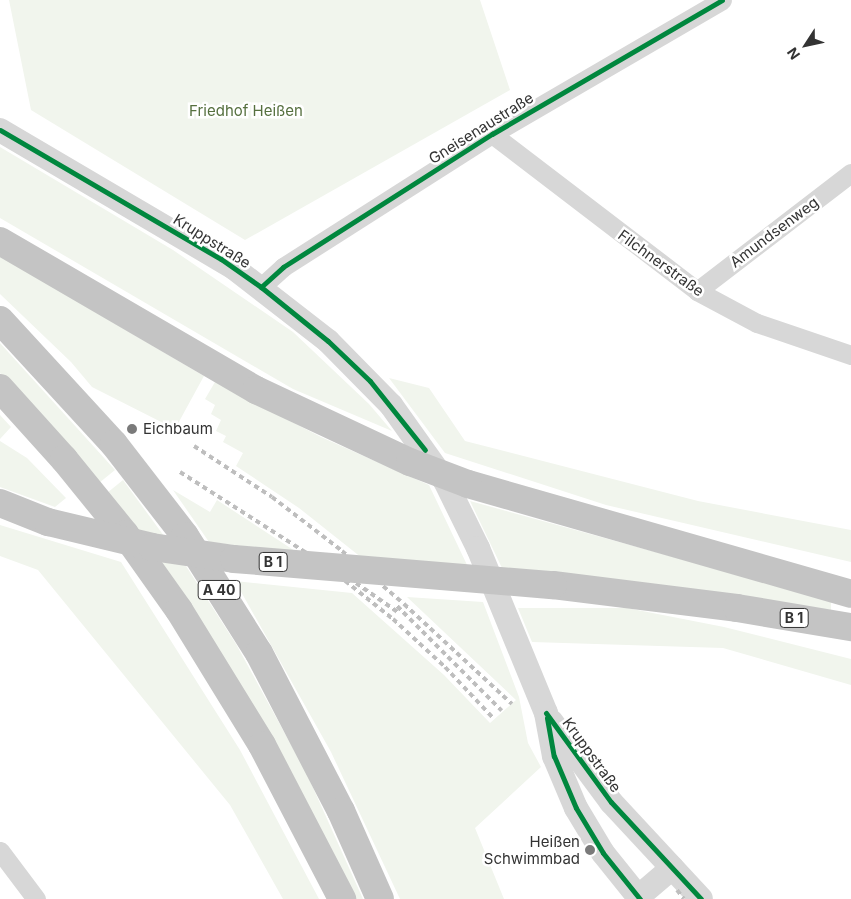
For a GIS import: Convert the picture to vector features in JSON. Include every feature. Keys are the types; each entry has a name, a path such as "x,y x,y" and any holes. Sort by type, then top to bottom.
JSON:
{"highway":[{"path":"0,241 256,390 410,462 468,484 851,594"},
{"name":"A 40","path":"0,320 114,444 185,536 259,653 341,811 380,899"},
{"name":"A 40","path":"0,388 64,459 125,534 179,610 262,744 342,899"},
{"name":"B 1","path":"0,502 48,522 133,542 234,559 553,585 737,608 851,627"},
{"path":"659,540 851,574"},
{"path":"737,608 851,644"}],"street":[{"name":"Gneisenaustraße","path":"261,287 283,267 492,134 722,0"},
{"name":"Kruppstraße","path":"0,130 221,259 261,287 328,341 370,381 425,450 445,481 478,548 546,713 554,756 576,808 603,853 639,898"},
{"name":"Filchnerstraße","path":"492,134 697,291 757,323 851,355"},
{"name":"Amundsenweg","path":"697,291 851,173"},
{"name":"Kruppstraße","path":"546,713 611,802 701,899"},
{"path":"0,851 36,899"},
{"path":"639,898 672,868"}],"green space":[{"name":"Friedhof Heißen","path":"9,0 480,0 510,90 245,240 31,110"},
{"path":"0,147 173,250 293,332 369,404 392,431 293,389 0,218"},
{"path":"0,256 204,376 175,429 92,387 71,362 0,294"},
{"path":"0,343 115,470 99,483 0,373"},
{"path":"389,378 429,388 465,441 698,501 851,530 851,562 606,505 445,453"},
{"path":"215,382 321,437 429,485 468,567 362,558 299,508 236,466 243,453 223,442 226,436 216,431 221,420 211,414 215,405 205,399"},
{"path":"0,415 11,427 0,439"},
{"path":"0,441 27,458 66,498 55,507 0,487"},
{"path":"123,480 186,566 236,644 306,772 363,899 354,899 107,493"},
{"path":"173,490 210,512 217,500 298,553 209,542"},
{"path":"470,501 831,600 831,610 502,568"},
{"path":"0,525 121,562 240,750 319,899 283,899 230,805 38,570 0,556"},
{"path":"235,581 352,593 444,675 490,723 516,700 407,597 483,602 519,697 528,743 541,767 475,828 504,899 400,899 331,752"},
{"path":"518,608 627,608 724,627 851,659 851,685 723,648 532,642"}],"railway":[{"path":"194,446 272,497 342,551 404,604 512,704"},
{"path":"180,472 324,564 393,619 445,667 494,719"},
{"path":"356,583 399,613"},
{"path":"397,606 502,711"},
{"path":"677,890 684,899"}],"cycle path":[{"path":"261,287 283,267 492,134 722,0"},
{"path":"0,130 221,259 261,287 328,341 370,381 425,450"},
{"path":"546,713 611,802 701,899"},
{"path":"547,718 554,756 576,808 603,853 640,899"}],"place":[{"name":"Eichbaum","path":"132,429"},
{"name":"Heißen Schwimmbad","path":"590,850"}]}
